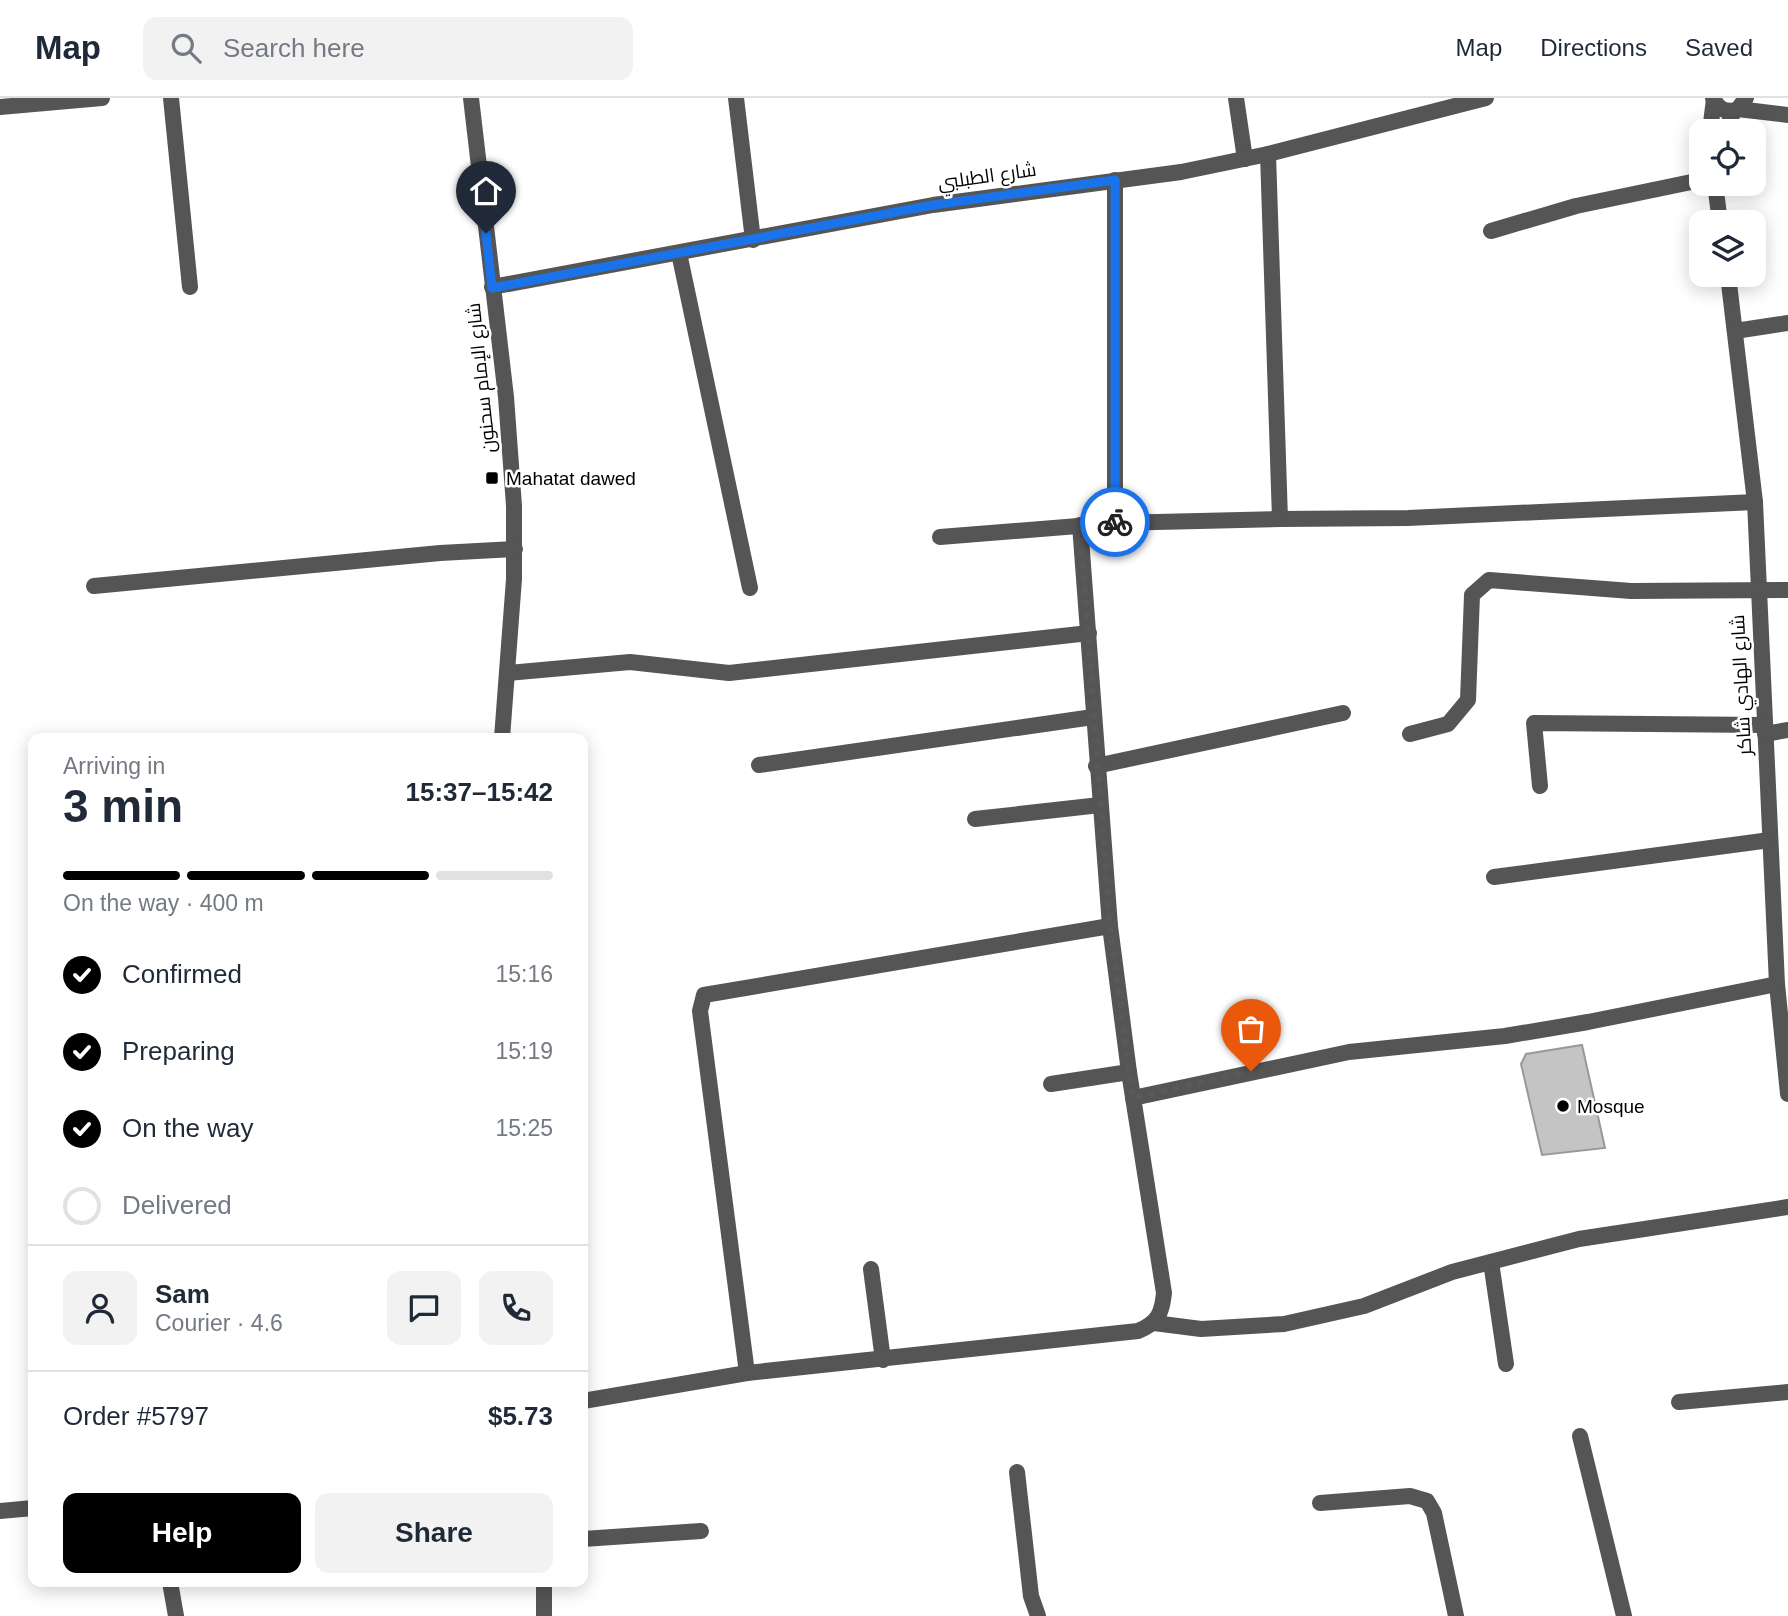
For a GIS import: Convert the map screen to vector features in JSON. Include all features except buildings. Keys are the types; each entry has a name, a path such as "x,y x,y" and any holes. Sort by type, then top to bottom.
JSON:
{"street":[{"path":"0,107 102,98"},
{"path":"172,98 190,287"},
{"name":"شارع الإمام سحنون","path":"471,98 506,397 514,549 502,733"},
{"path":"736,98 752,240"},
{"path":"1236,98 1245,159"},
{"name":"شارع الطبلبي","path":"492,288 933,205 1181,172 1268,154 1486,98"},
{"path":"1714,98 1721,109 1739,106 1788,114"},
{"path":"1711,119 1714,98"},
{"path":"1268,154 1280,519"},
{"path":"1115,180 1115,523"},
{"path":"1491,231 1576,206 1689,182"},
{"path":"679,253 750,587"},
{"name":"شارع الهادي شاكر","path":"1730,287 1755,502 1770,840 1781,923 1777,984 1788,1094"},
{"path":"1735,331 1788,323"},
{"path":"940,537 1115,523 1512,514 1755,502"},
{"path":"1080,525 1110,926 1129,1072 1164,1293 1161,1315 1154,1324"},
{"path":"94,586 440,553 514,549"},
{"path":"1410,734 1448,724 1468,700 1472,595 1489,580 1631,591 1788,590"},
{"path":"507,673 630,662 729,673 1089,633"},
{"path":"1096,766 1343,713"},
{"path":"759,765 1093,717"},
{"path":"1540,786 1534,723 1788,730"},
{"path":"975,819 1100,805"},
{"path":"1494,877 1770,840"},
{"path":"747,1373 700,1011 705,995 1110,926"},
{"path":"1133,1098 1349,1052 1506,1036 1588,1023 1777,984"},
{"path":"1051,1084 1129,1072"},
{"path":"588,1400 747,1373 1138,1331 1154,1324 1225,1329 1297,1321 1364,1306 1432,1279 1491,1262 1618,1232 1788,1207"},
{"path":"1491,1262 1506,1364"},
{"path":"871,1269 883,1360"},
{"path":"1679,1402 1788,1392"},
{"path":"1580,1436 1624,1616"},
{"path":"1017,1472 1031,1596 1038,1616"},
{"path":"1320,1503 1410,1496 1427,1500 1434,1513 1456,1616"},
{"path":"0,1511 28,1508"},
{"path":"588,1539 701,1531"},
{"path":"171,1587 176,1616"},
{"path":"544,1587 544,1616"}],"way so far":[{"path":"1115,522 1080,525 1110,926 1133,1098 1251,1071"}],"place":[{"name":"Mahatat dawed","path":"492,478"},
{"name":"Mosque","path":"1563,1106"}],"route":[{"path":"486,233 492,288 933,205 1115,180 1115,522"}]}
